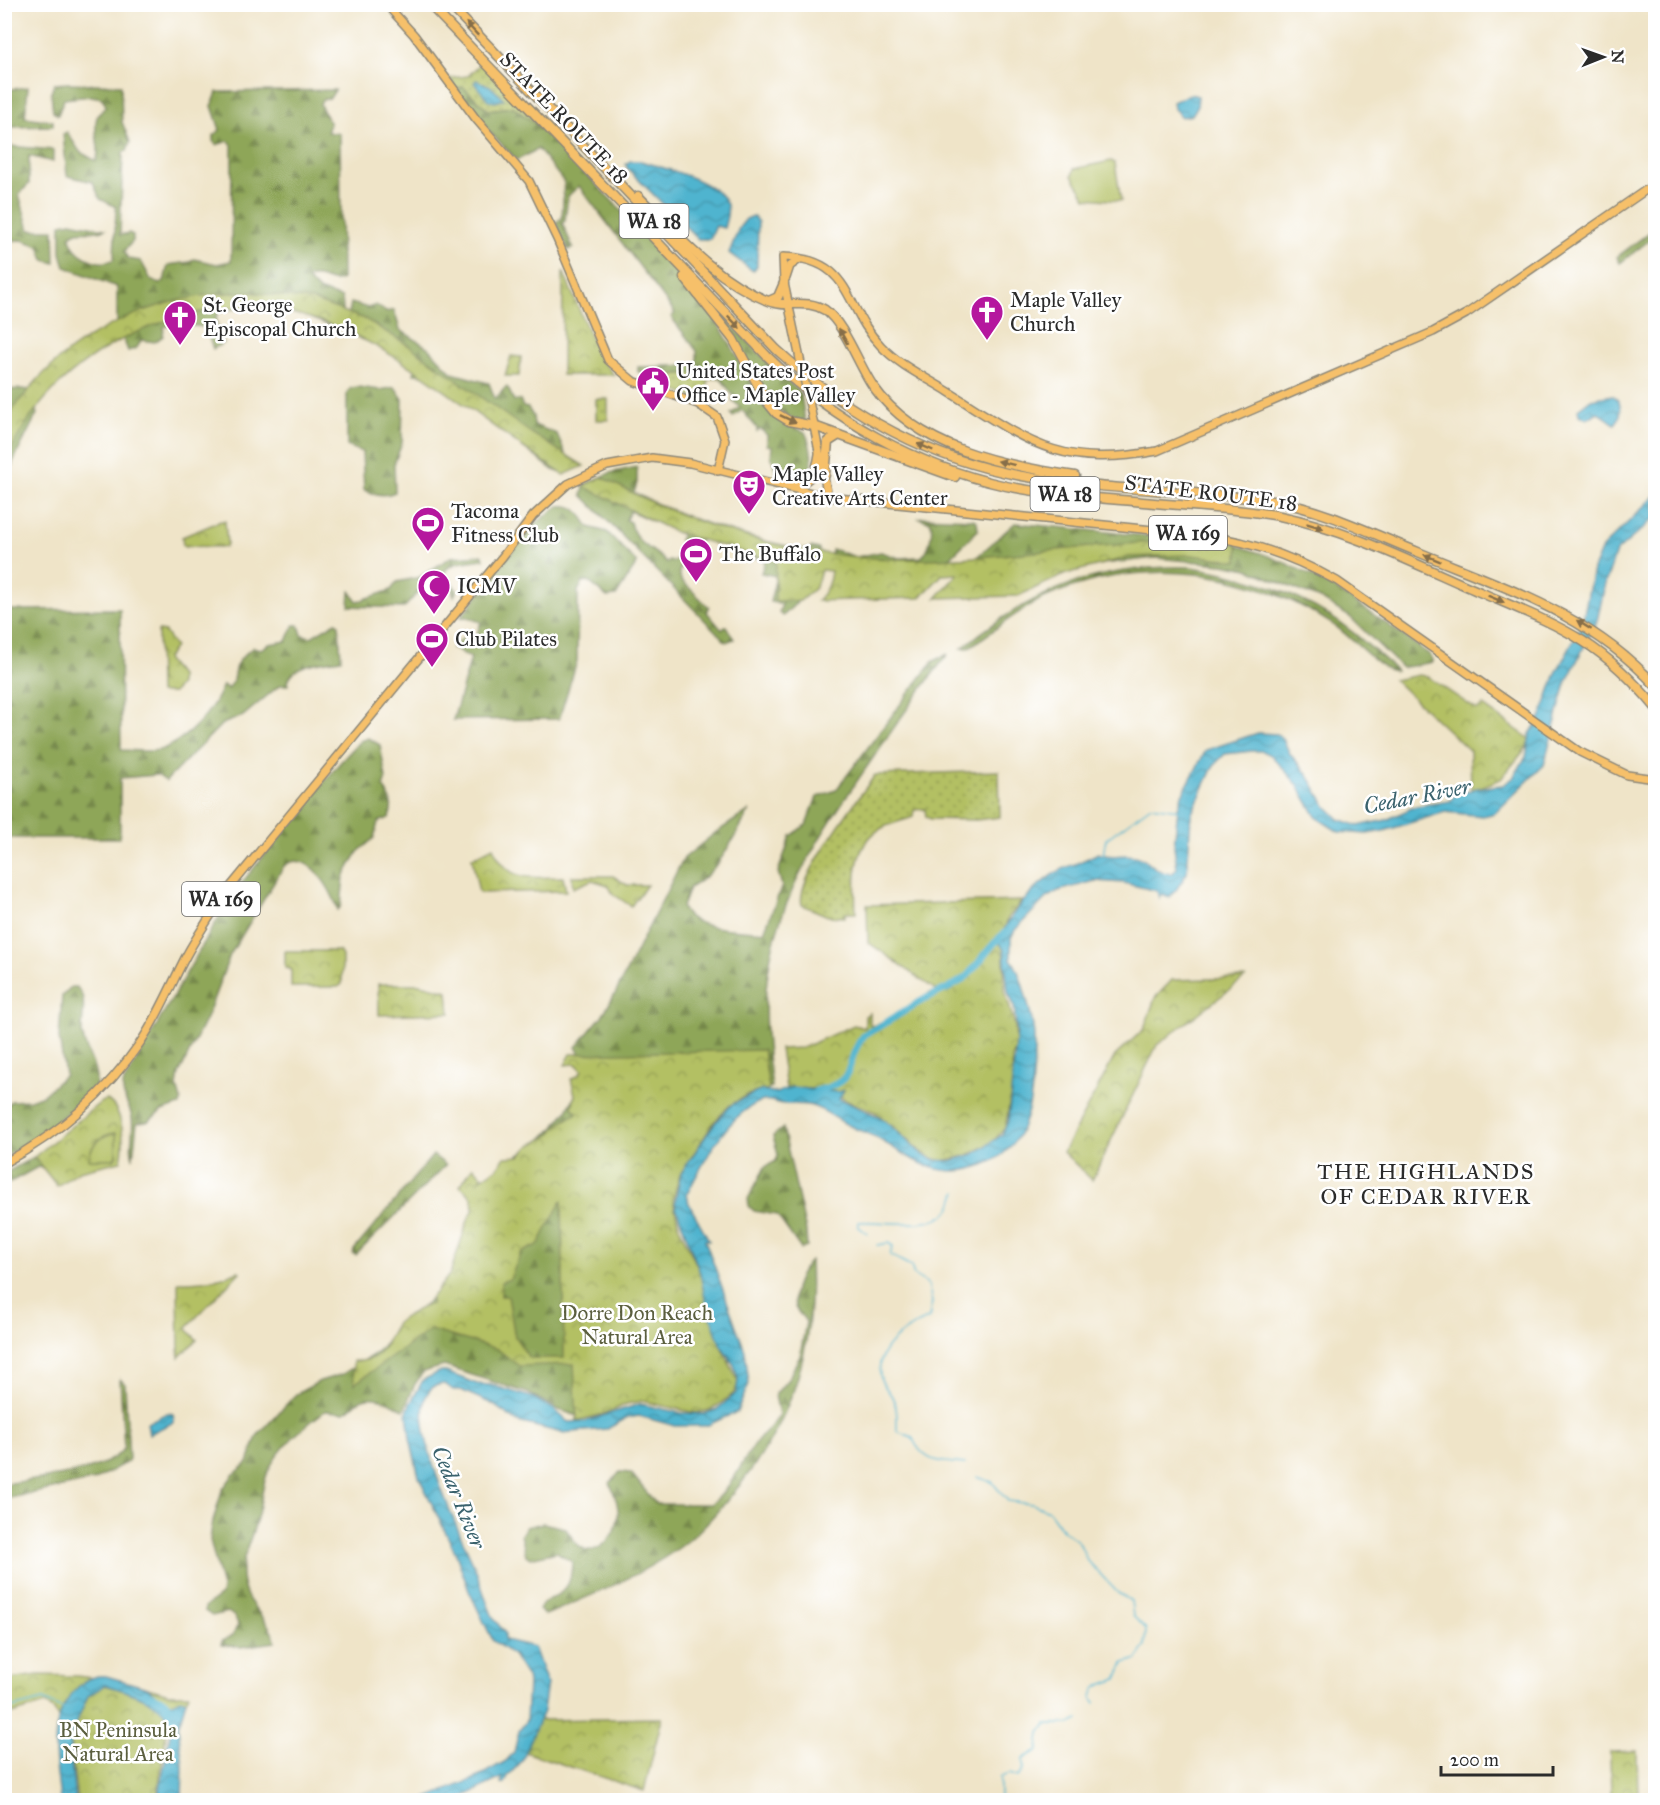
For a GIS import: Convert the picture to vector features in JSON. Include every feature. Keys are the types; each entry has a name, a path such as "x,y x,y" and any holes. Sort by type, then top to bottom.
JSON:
{"highway":[{"name":"STATE ROUTE 18","path":"429,4 779,368 821,403 855,425 904,452 958,473 1007,486 1228,509 1299,521 1362,543 1548,620 1582,639 1608,658 1656,708"},
{"name":"STATE ROUTE 18","path":"449,4 776,349 847,406 899,436 958,460 1039,478 1274,501 1354,525 1552,608 1589,628 1613,646 1656,686"},
{"path":"563,126 710,267 768,301 789,305 810,304 829,313 880,395 900,416 937,439 989,458 1038,471 1125,486"},
{"path":"649,234 733,339 770,407 789,421 814,426 964,480 992,486 1050,492"},
{"path":"768,301 778,297 784,283"},
{"path":"825,475 828,442 840,435"}],"main road":[{"path":"386,4 414,35 466,108 529,181 557,239 609,360 633,381 698,404 717,417 724,440 718,471"},
{"path":"828,497 784,283 783,257 806,258 818,262 836,276 871,335 895,358 1033,443 1069,454 1112,458 1157,451 1433,332 1466,314 1656,183"},
{"path":"787,293 788,268 794,262 806,258"},
{"path":"781,486 798,484 811,479 816,473 819,449"},
{"name":"WA 169","path":"4,1164 62,1127 90,1103 121,1067 146,1032 185,958 223,896 543,505 563,488 584,475 622,462 648,459 675,460 828,497 1209,536 1255,545 1294,558 1336,581 1528,717 1610,769 1627,775 1656,779"}],"green space":[{"path":"481,63 547,133 513,107 488,110 463,87 457,90 449,78 468,76"},
{"path":"54,84 121,85 122,122 130,142 127,151 123,152 120,235 129,233 133,235 133,241 124,251 128,259 141,261 151,280 159,284 164,282 168,265 190,262 194,259 217,264 231,261 232,145 229,141 216,145 213,141 213,136 220,130 212,106 217,92 335,90 330,98 322,100 320,104 330,124 327,132 340,134 342,279 334,281 311,277 307,279 318,290 342,298 344,321 340,327 294,313 252,308 229,309 216,316 218,330 224,343 213,349 205,327 178,325 164,327 163,336 155,342 141,340 137,348 128,351 117,322 117,287 65,267 61,253 61,224 71,222 105,229 78,232 70,236 75,249 80,254 94,261 108,262 114,259 116,207 100,199 93,182 67,176 63,134 67,132 80,152 96,161 98,151 96,122 98,115 106,106 102,98 91,96 64,99 58,115 53,112 51,93"},
{"path":"28,87 25,117 53,121 53,126 11,127 9,146 53,150 53,162 29,156 29,184 19,194 29,230 54,230 55,263 44,260 39,246 22,240 5,241 5,90"},
{"path":"463,87 488,110 513,107 547,133 638,228 718,323 769,412 782,422 805,432 811,449 812,462 806,478 797,475 778,476 771,457 772,446 767,445 767,435 760,429 757,431 742,410 733,417 731,414 740,407 732,400 734,397 717,373 662,374 662,385 643,378 643,372 638,372 638,367 697,365 697,351 671,317 675,313 579,186 568,196 565,221 562,223 573,248 568,250 556,222 562,218 564,182 538,149 517,160 489,131 457,90"},
{"path":"1111,161 1115,163 1121,201 1086,198 1072,176 1074,169"},
{"path":"1655,228 1655,236 1620,263 1617,257"},
{"path":"563,271 599,357 614,375 562,375"},
{"path":"249,292 312,300 365,319 408,345 531,433 584,466 564,475 413,369 363,339 310,318 255,308 195,313 129,336 89,359 55,388 40,405 15,442 5,463 4,426 7,417 48,369 72,349 127,318 156,307 218,294"},
{"path":"351,303 368,308 376,305 386,312 394,310 400,330 429,348 452,373 489,383 495,399 506,387 508,388 514,401 520,400 523,407 528,408 533,416 534,425 557,434 566,455 572,459 572,471 564,474 553,470 449,391 425,375 414,374 414,366 381,345 360,339 346,328"},
{"path":"712,306 801,394 805,421 793,419 776,409"},
{"path":"511,356 521,357 519,376 505,376"},
{"path":"717,373 718,378 708,379 707,403 662,385 662,374"},
{"path":"395,387 403,399 402,443 394,464 395,492 391,494 371,493 364,490 362,452 347,446 347,393 351,388 380,390"},
{"path":"5,390 30,390 37,414 13,462 5,500"},
{"path":"596,399 608,399 608,420 596,420"},
{"path":"637,467 637,483 634,493 655,503 741,535 786,546 809,550 811,547 819,549 818,571 811,587 783,616 779,613 782,604 770,602 776,576 761,573 765,561 701,538 692,548 691,541 679,541 682,534 630,511 626,520 630,522 636,537 645,546 667,563 679,557 688,561 679,571 681,580 709,607 706,611 722,630 726,626 734,639 726,642 582,495 585,484 610,473"},
{"path":"602,477 672,511 708,524 745,536 820,552 858,557 934,559 1197,540 1238,543 1238,561 1191,555 1129,557 1066,574 1018,596 936,598 958,574 942,575 920,598 817,601 827,588 831,571 821,570 816,587 800,601 775,601 776,562 675,532 583,486"},
{"path":"559,506 574,508 589,527 607,532 637,563 616,596 607,597 588,581 583,582 578,591 577,661 559,719 453,720 471,658 452,648 462,639 471,642 475,640 481,622 466,617 460,618 532,526"},
{"path":"919,518 973,519 977,521 978,530 944,564 831,558 832,550 856,557 881,552 899,558 921,557 929,545 932,531 931,522"},
{"path":"225,521 227,544 225,547 183,546 182,537"},
{"path":"1015,523 1230,544 1258,552 1311,575 1335,589 1430,655 1433,662 1402,668 1350,617 1322,600 1248,569 1223,564 1155,558 1085,566 970,563"},
{"path":"483,555 484,559 457,563 446,569 445,574 457,590 454,596 450,582 428,581 404,608 349,606 350,591 357,601 362,600 391,590 397,582 420,577 451,557"},
{"path":"1158,567 1191,567 1264,584 1308,603 1350,630 1396,671 1382,666 1335,626 1302,606 1267,591 1230,580 1193,574 1156,572 1118,576 1081,584 1044,598 1014,615 968,648 962,648 988,627 1015,610 1069,585 1097,576 1126,571"},
{"path":"120,609 121,750 158,750 182,738 199,723 213,705 223,685 228,689 233,681 236,666 244,655 253,647 261,649 269,644 287,641 294,625 299,625 302,635 311,637 336,622 339,625 341,659 308,665 294,672 288,685 280,685 243,716 222,724 166,781 157,775 120,778 120,838 5,838 5,610"},
{"path":"158,631 165,632 175,647 166,659 180,676 180,684 173,693 159,693"},
{"path":"948,654 839,808 807,860 794,887 774,943 766,988 766,1030 772,1087 737,1098 711,1121 672,1184 642,1398 578,1416 559,1410 528,1393 444,1366 423,1372 404,1410 394,1404 371,1398 359,1401 344,1412 325,1411 289,1441 274,1460 264,1486 257,1520 242,1569 247,1596 268,1625 275,1642 241,1647 221,1645 222,1641 233,1635 238,1624 235,1617 228,1612 212,1616 205,1611 205,1607 221,1595 222,1588 210,1540 212,1525 222,1490 233,1475 248,1463 257,1436 296,1394 320,1381 343,1374 376,1353 396,1330 447,1285 516,1157 541,1140 562,1117 570,1104 582,1076 584,1061 576,1047 602,1016 615,994 683,859 715,833 750,810 717,864 700,881 689,888 682,907 687,915 705,925 764,932 782,886 778,872 791,836 806,825 817,797 836,790 932,662"},
{"path":"1419,675 1428,677 1477,710 1483,706 1530,739 1526,748 1501,779 1471,791 1470,751 1394,680"},
{"path":"368,738 380,745 386,778 383,787 390,798 391,810 389,818 378,822 374,838 358,852 344,877 341,906 338,910 325,883 310,867 302,862 293,862 284,866 230,955 208,1014 179,1074 177,1086 180,1105 162,1111 147,1122 137,1123 133,1158 132,1119 124,1095 124,1082 231,896 338,765 360,741"},
{"path":"999,771 1000,817 976,820 931,819 926,817 925,809 914,810 913,817 882,828 865,844 857,866 856,913 845,913 845,917 828,916 802,905 802,893 817,859 875,775"},
{"path":"493,847 499,859 513,873 530,877 563,877 566,891 479,893 472,858"},
{"path":"572,876 613,876 627,885 647,885 631,906 613,894 608,885 592,880 573,888"},
{"path":"1022,901 1008,918 1003,934 1005,991 1015,1026 1016,1048 1012,1058 1013,1085 1005,1128 992,1143 966,1156 942,1161 926,1156 875,1112 847,1101 830,1090 786,1088 780,1049 802,1048 854,1025 865,1028 865,1016 870,1013 870,1026 875,1025 906,1011 930,993 937,991 868,942 867,905"},
{"path":"285,951 339,951 342,956 342,984 338,987 291,987 291,969 285,968"},
{"path":"1245,978 1157,1045 1092,1180 1063,1152 1115,1056 1144,1029 1155,998 1172,980"},
{"path":"378,984 421,984 448,991 450,1013 379,1015"},
{"path":"71,987 76,987 82,996 84,1008 82,1033 96,1074 95,1089 43,1133 5,1157 5,1109 11,1101 30,1100 43,1095 65,1075 59,1038 62,996"},
{"name":"Dorre Don Reach Natural Area","path":"763,1050 769,1089 747,1095 729,1106 714,1122 680,1175 673,1199 679,1227 700,1272 720,1344 739,1383 733,1394 711,1410 695,1413 642,1401 626,1404 608,1413 577,1421 574,1364 519,1366 497,1349 430,1330 354,1384 353,1361 364,1361 378,1355 398,1322 431,1304 431,1298 450,1274 473,1211 472,1197 460,1186 473,1167 482,1176 478,1181 497,1168 505,1157 520,1156 529,1146 550,1135 559,1124 577,1113 572,1107 575,1095 571,1079 579,1075 582,1070 576,1064 565,1065 571,1054","holes":["562,1200 564,1358 529,1358 515,1337 508,1296 501,1296 501,1282 510,1279 521,1253 538,1245"]},
{"path":"107,1100 113,1105 120,1119 123,1137 121,1161 79,1171 57,1186 34,1157 101,1102"},
{"path":"783,1128 806,1231 807,1247 801,1249 777,1215 754,1211 749,1206 748,1199 765,1167 776,1161 778,1155 773,1136"},
{"path":"116,1133 114,1159 89,1159 97,1141"},
{"path":"433,1155 446,1165 356,1255 353,1254 354,1250"},
{"path":"34,1157 45,1166 36,1168 5,1185 5,1173"},
{"path":"810,1261 808,1329 802,1361 781,1420 747,1476 707,1522 676,1550 629,1578 545,1615 539,1610 548,1600 564,1590 571,1575 572,1562 557,1552 530,1558 526,1555 521,1535 526,1527 543,1523 565,1528 580,1547 587,1550 594,1549 606,1542 615,1529 618,1507 610,1483 620,1472 631,1473 656,1504 711,1504 730,1483 755,1444 779,1415 775,1395 788,1379 800,1356 806,1322 795,1307 795,1289 803,1270"},
{"path":"240,1272 186,1328 197,1340 179,1357 178,1282 209,1280"},
{"path":"120,1379 125,1384 129,1459 127,1462 95,1480 5,1499 5,1484 87,1469 115,1457 124,1448"},
{"name":"BN Peninsula Natural Area","path":"38,1675 77,1676 126,1682 169,1694 189,1694 175,1727 169,1727 166,1735 157,1800 77,1800 70,1740 73,1729 67,1729 52,1708 45,1704 8,1715 8,1748 5,1748 4,1680"},
{"path":"662,1718 644,1791 525,1752 539,1720"},
{"path":"1637,1751 1638,1800 1611,1800 1610,1752"}],"water":[{"path":"476,80 490,86 504,99 496,102 489,101 474,83"},
{"path":"1190,94 1198,96 1197,107 1192,115 1182,117 1174,109 1173,102"},
{"path":"630,161 641,161 676,172 714,189 727,205 724,228 716,226 710,239 698,239 627,168 626,164"},
{"path":"753,216 758,222 757,266 753,271 729,253 739,228 746,219"},
{"path":"1612,395 1618,401 1621,409 1615,424 1598,412 1587,419 1579,415 1578,409 1591,399"},
{"name":"Cedar River","path":"1655,496 1655,518 1616,552 1605,584 1597,621 1566,683 1544,765 1495,813 1483,816 1445,812 1384,831 1367,834 1339,832 1317,818 1297,784 1271,755 1263,751 1225,754 1214,765 1191,815 1187,873 1169,897 1161,894 1159,898 1157,891 1124,883 1095,881 1058,891 1046,898 1015,930 1011,938 1011,959 1015,964 1026,997 1032,1022 1034,1056 1032,1091 1028,1109 1023,1125 1005,1153 973,1168 958,1171 944,1170 918,1162 877,1138 809,1105 763,1101 750,1107 739,1116 718,1140 687,1194 689,1204 709,1240 705,1240 745,1351 749,1384 737,1412 706,1426 675,1426 639,1416 627,1418 607,1429 562,1433 518,1422 492,1404 461,1390 453,1390 445,1384 429,1391 423,1409 425,1434 433,1464 488,1605 494,1619 505,1633 505,1640 534,1647 547,1683 543,1711 522,1761 508,1776 505,1783 501,1784 503,1777 457,1800 422,1800 474,1779 506,1761 514,1752 519,1731 526,1721 528,1683 527,1677 513,1655 493,1641 469,1591 456,1554 419,1477 407,1412 423,1380 439,1372 446,1372 477,1384 491,1385 534,1398 555,1410 568,1422 586,1421 640,1404 681,1413 704,1414 716,1410 736,1393 738,1379 734,1365 720,1344 706,1303 700,1273 675,1201 681,1173 714,1124 731,1105 762,1090 776,1093 791,1087 838,1092 844,1090 839,1099 882,1118 923,1155 936,1160 951,1161 974,1154 1002,1135 1008,1121 1017,1033 1014,1005 1008,992 1004,950 999,942 1014,913 1038,886 1055,873 1098,853 1107,856 1135,856 1160,871 1172,874 1177,868 1174,846 1178,808 1182,795 1206,750 1258,733 1277,734 1283,739 1290,754 1307,774 1326,806 1339,819 1358,826 1386,820 1416,806 1450,801 1455,795 1477,788 1503,785 1513,778 1526,757 1530,734 1541,716 1556,673 1582,624 1593,569 1602,548"},
{"path":"167,1413 173,1414 174,1422 149,1434 147,1423"},
{"path":"106,1676 148,1688 163,1703 172,1703 181,1699 186,1701 178,1727 183,1765 182,1800 158,1800 171,1728 163,1711 145,1699 105,1685 88,1696 69,1739 75,1800 60,1800 55,1741 60,1714 67,1701 84,1682 93,1677"}],"waterway":[{"path":"1103,855 1106,839 1151,806 1179,810"},
{"name":"Cedar River","path":"816,1091 840,1082 849,1070 854,1054 865,1034 961,981 1006,932"},
{"path":"868,1234 859,1227 858,1222 921,1223 943,1216 951,1207 957,1192"},
{"path":"877,1245 888,1243 893,1246 890,1255 911,1266 914,1275 928,1284 932,1302 929,1318 901,1334 886,1349 881,1358 881,1379 895,1404 897,1431 912,1437 922,1452 933,1460 965,1464"},
{"path":"977,1477 992,1482 1008,1501 1032,1504 1049,1511 1063,1530 1079,1542 1087,1560 1118,1593 1131,1601 1133,1616 1146,1629 1145,1646 1138,1659 1124,1663 1117,1679 1094,1690 1092,1699 1096,1703"},
{"name":"Cedar River","path":"149,1695 164,1701 170,1708"},
{"path":"4,1710 43,1700 63,1709"},
{"path":"1000,1800 1000,1777 1010,1774 1018,1777 1023,1770 1023,1759 1038,1750 1040,1733 1046,1724 1070,1724 1079,1720"}],"place":[{"name":"Maple Valley Church","path":"987,341"},
{"name":"St. George Episcopal Church","path":"180,346"},
{"name":"United States Post Office - Maple Valley","path":"653,412"},
{"name":"Maple Valley Creative Arts Center","path":"749,515"},
{"name":"Tacoma Fitness Club","path":"428,552"},
{"name":"The Buffalo","path":"696,583"},
{"name":"ICMV","path":"434,615"},
{"name":"Club Pilates","path":"432,668"}],"district":[{"name":"THE HIGHLANDS OF CEDAR RIVER","path":"1426,1184"}]}
